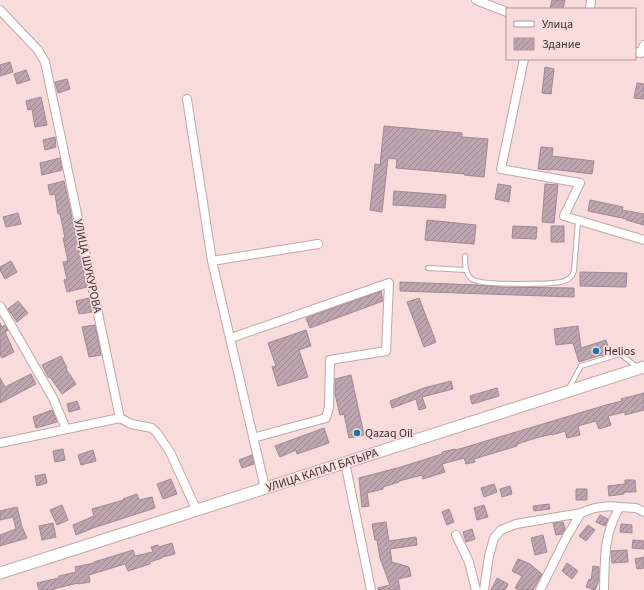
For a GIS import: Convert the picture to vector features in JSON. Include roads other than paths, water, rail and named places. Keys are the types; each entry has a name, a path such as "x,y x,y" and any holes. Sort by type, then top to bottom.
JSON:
{"main road":[{"name":"УЛИЦА КАПАЛ БАТЫРА","path":"0,573 641,368"}],"street":[{"path":"476,0 506,12"},
{"name":"УЛИЦА ШУКУРОВА","path":"0,10 38,50 45,62 120,418"},
{"path":"636,52 641,53 644,45"},
{"path":"524,60 501,169 580,183 564,216 644,240"},
{"path":"187,99 212,261 265,488"},
{"path":"212,261 318,244"},
{"path":"231,338 389,283 386,351 330,360 329,407 326,418 253,438"},
{"path":"0,306 53,398 66,429"},
{"path":"0,443 120,418 131,424 152,428 170,452 197,511"},
{"path":"345,462 371,590"},
{"path":"484,590 489,556 494,538 500,530 516,524 581,513 600,506 636,508 644,512"},
{"path":"604,590 607,536 614,516 620,507"},
{"path":"540,590 566,538 581,513"},
{"path":"456,535 470,562 476,590"}],"lane":[{"path":"465,256 466,270 470,278 477,282 507,284 562,282 568,280 572,276 574,270 578,221"},
{"path":"428,268 466,270"},
{"path":"567,392 581,366 620,354 641,368"}],"place":[{"name":"Helios","path":"596,351"},
{"name":"Qazaq Oil","path":"357,433"}]}
